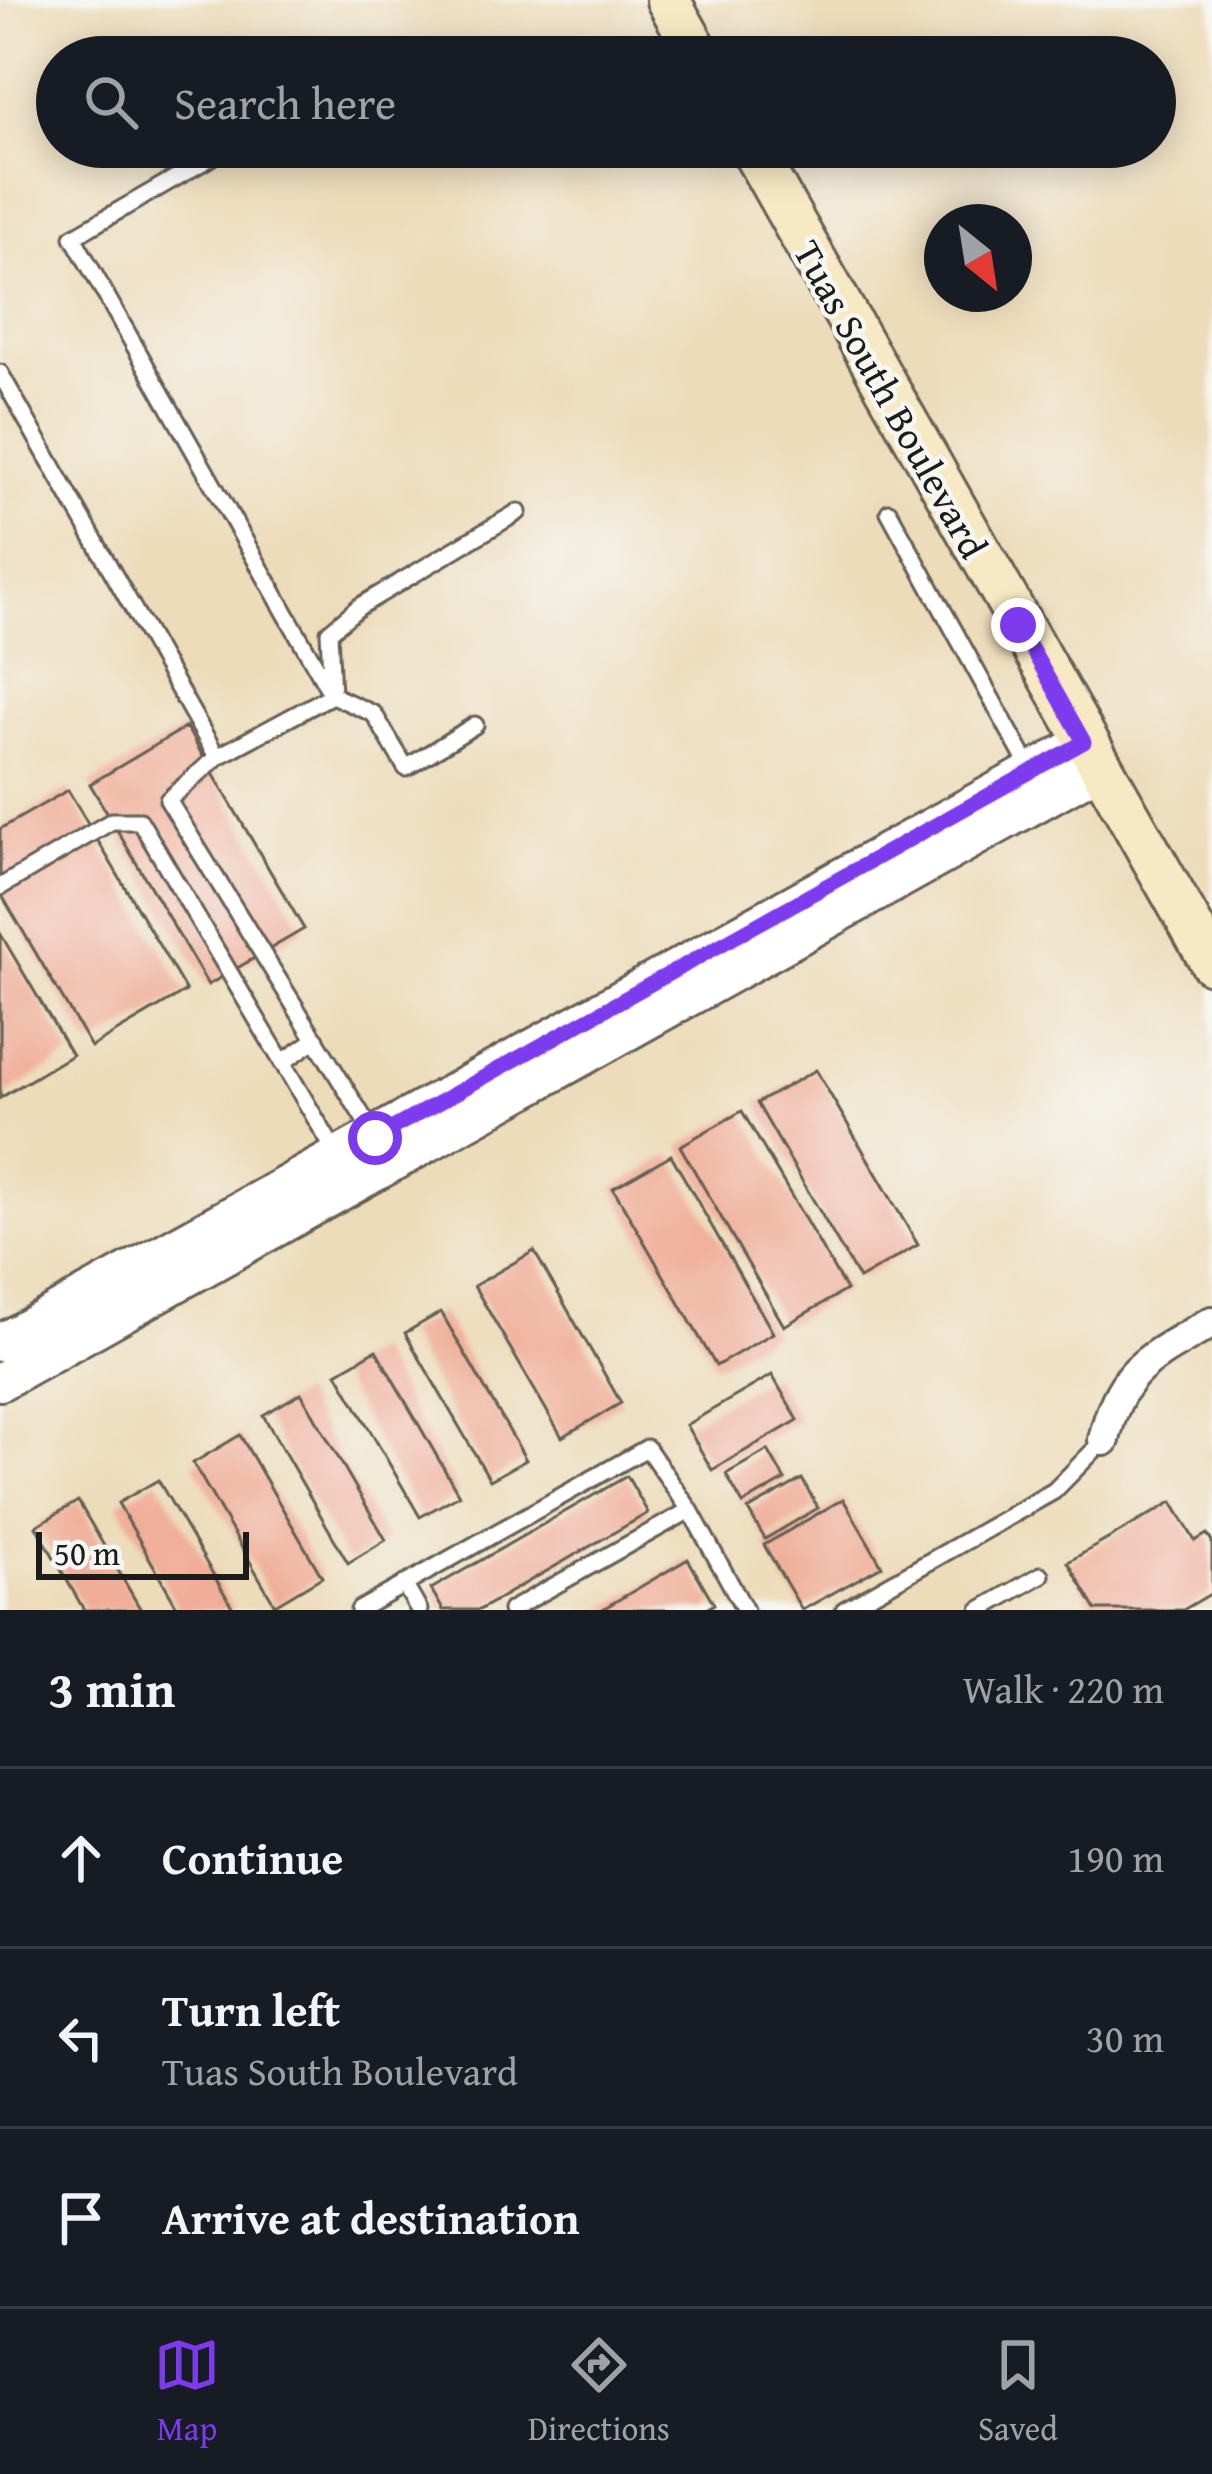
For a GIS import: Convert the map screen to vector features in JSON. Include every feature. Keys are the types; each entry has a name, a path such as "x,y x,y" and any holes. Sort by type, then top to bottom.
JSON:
{"main road":[{"path":"668,0 688,36"},
{"path":"694,0 714,36"},
{"name":"Tuas South Boulevard","path":"763,168 1212,963"},
{"name":"Tuas South Boulevard","path":"788,168 1212,913"}],"street":[{"path":"0,1382 1092,755"},
{"path":"0,1343 1038,786"},
{"path":"1105,1440 1112,1406 1138,1366 1212,1322"}],"lane":[{"path":"193,168 73,237 332,695 374,714 406,768 475,725"},
{"path":"0,373 217,757"},
{"path":"332,695 329,632 360,606 518,512"},
{"path":"889,512 1038,786"},
{"path":"332,695 217,757 168,800 375,1138"},
{"path":"0,887 112,821 140,821 339,1158"},
{"path":"284,1062 316,1040"},
{"path":"844,1610 1054,1491 1105,1440"},
{"path":"359,1610 634,1450 647,1448 656,1453 691,1510 745,1610"},
{"path":"511,1610 691,1510"},
{"path":"980,1610 1041,1575"},
{"path":"404,1584 419,1610"}],"building":[{"path":"186,727 304,929 208,985 90,784"},
{"path":"68,790 186,991 91,1047 0,892 0,829"},
{"path":"0,933 72,1055 0,1098"},
{"path":"816,1070 918,1245 859,1279 757,1103"},
{"path":"742,1111 846,1290 784,1326 680,1146"},
{"path":"671,1155 773,1333 716,1366 613,1188"},
{"path":"534,1251 621,1403 562,1437 474,1286"},
{"path":"441,1312 526,1460 490,1480 405,1333"},
{"path":"376,1350 459,1495 420,1517 337,1373"},
{"path":"772,1375 798,1420 712,1470 686,1425"},
{"path":"301,1393 386,1540 348,1563 263,1415"},
{"path":"240,1435 322,1577 275,1605 193,1463"},
{"path":"768,1450 785,1480 743,1504 726,1474"},
{"path":"627,1476 648,1513 479,1610 443,1610 431,1589"},
{"path":"802,1479 818,1508 765,1539 748,1510"},
{"path":"158,1480 234,1610 179,1610 118,1503"},
{"path":"843,1499 882,1566 802,1610 764,1545"},
{"path":"78,1501 141,1610 84,1610 36,1526"},
{"path":"1172,1502 1195,1541 1207,1534 1212,1542 1212,1593 1183,1610 1096,1610 1068,1562"},
{"path":"688,1559 714,1604 705,1610 601,1610"}],"route":[{"path":"375,1138 1084,742 1018,625"}]}
